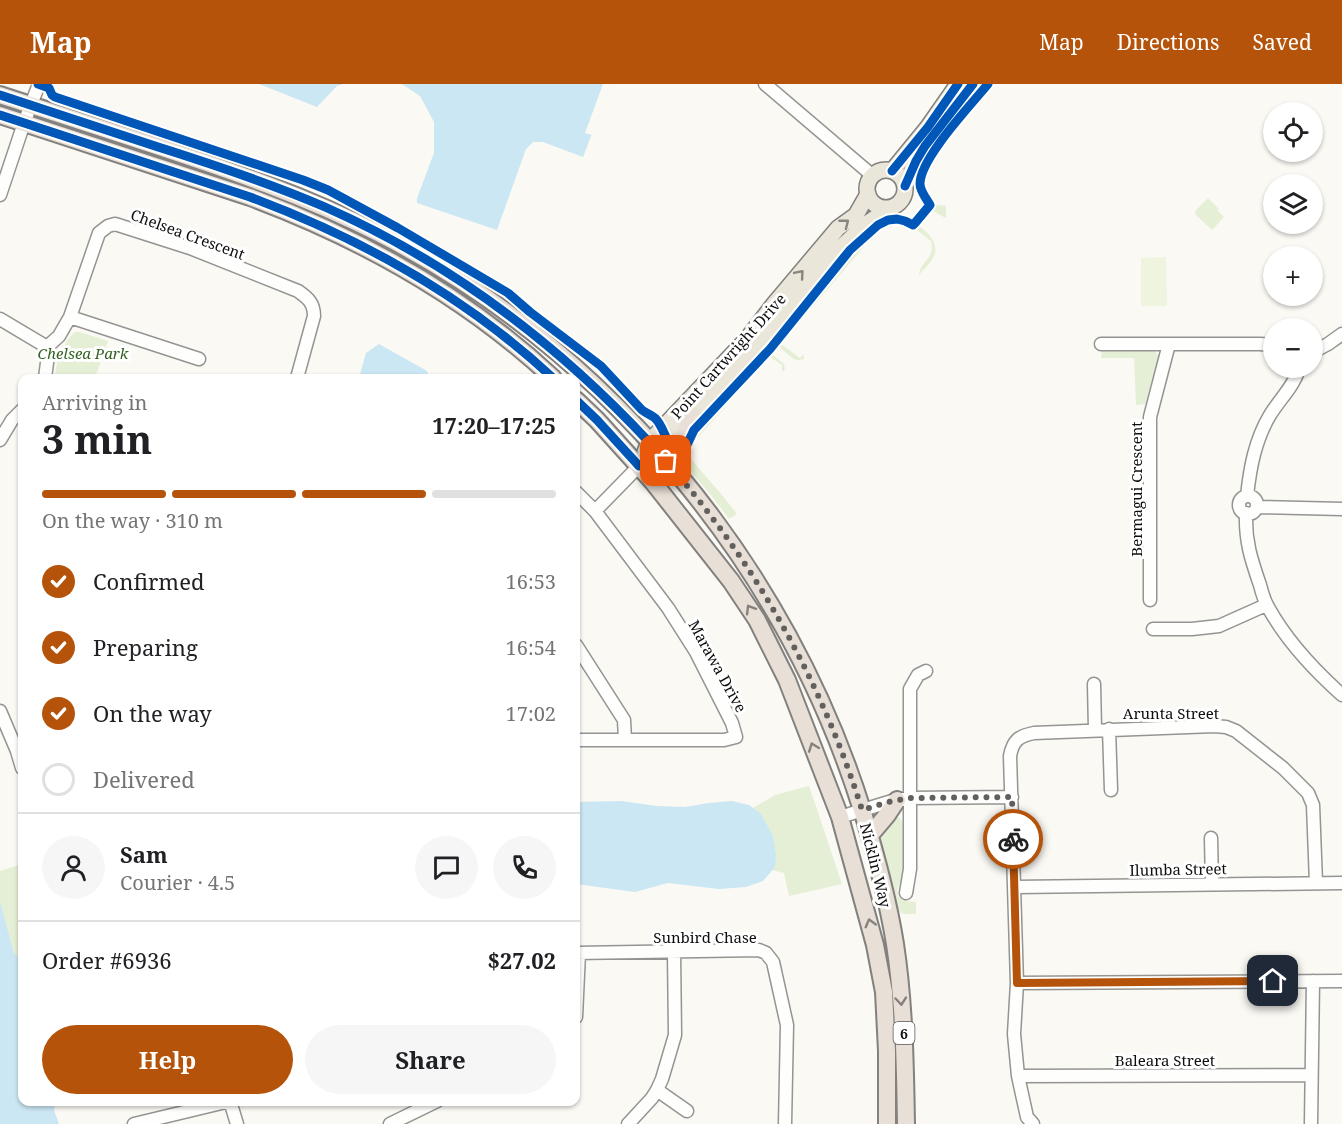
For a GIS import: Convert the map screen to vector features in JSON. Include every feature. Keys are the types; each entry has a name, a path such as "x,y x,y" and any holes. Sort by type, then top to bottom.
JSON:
{"highway":[{"name":"Nicklin Way","path":"0,95 268,184 325,207 391,239 458,279 513,317 545,343 616,406 678,474 731,543 773,608 801,659 843,753 870,835 895,942 905,1056 906,1124"},
{"path":"0,115 250,197 341,235 416,276 472,313 548,374"},
{"name":"Nicklin Way","path":"580,404 657,487 731,581 757,620 787,680 840,816 876,945 884,992 887,1124"},
{"path":"678,474 677,450 693,415"},
{"path":"870,835 903,799"}],"main road":[{"path":"891,171 928,128 958,84"},
{"path":"905,186 925,146 974,84"},
{"path":"881,171 891,171 902,179 905,193 897,205 884,208 872,202 868,188 873,176 881,171"},
{"name":"Point Cartwright Drive","path":"639,466 838,228 856,214 868,194"},
{"name":"Point Cartwright Drive","path":"653,447 693,415 765,338 838,250 866,224 890,208"}],"street":[{"path":"0,195 39,84"},
{"path":"765,84 873,176"},
{"name":"Chelsea Crescent","path":"47,347 59,336 70,317 99,233 115,224 190,248 298,291 305,296 312,302 314,316 298,374"},
{"path":"70,317 199,359"},
{"path":"0,319 47,347 46,374"},
{"path":"1323,347 1342,334"},
{"path":"1101,344 1263,345"},
{"name":"Bermagui Crescent","path":"1150,600 1150,417 1169,344"},
{"path":"1247,496 1252,459 1260,436 1269,417 1294,378"},
{"path":"0,440 18,414"},
{"path":"595,512 639,466"},
{"name":"Marawa Drive","path":"580,496 595,512 668,608 696,652 732,723 736,737 724,740 580,740"},
{"path":"1247,496 1255,499 1257,507 1253,513 1245,513 1241,510 1242,499 1247,496"},
{"path":"1257,507 1342,509"},
{"path":"1245,513 1249,553 1266,605 1299,650 1342,695"},
{"path":"1153,629 1219,626 1266,605"},
{"path":"580,651 624,720 625,740"},
{"path":"906,893 910,869 903,799 910,689 918,675 926,671"},
{"path":"1094,684 1095,729"},
{"path":"0,711 18,754"},
{"name":"Arunta Street","path":"1012,797 1010,756 1012,746 1024,734 1095,729 1214,726 1236,731 1283,768 1308,793 1313,806 1316,883"},
{"path":"1110,729 1111,790"},
{"path":"840,816 903,799 1012,797 1017,983 1014,1034 1018,1076 1027,1117 1033,1124"},
{"path":"1211,838 1212,884"},
{"name":"Ilumba Street","path":"1015,886 1342,883"},
{"name":"Sunbird Chase","path":"580,953 759,950 766,953 773,962 787,1025 785,1124"},
{"path":"628,1124 657,1090 675,1035 674,952"},
{"path":"1311,1124 1314,981"},
{"path":"1017,983 1342,981"},
{"name":"Baleara Street","path":"1018,1076 1311,1075"},
{"path":"657,1090 687,1111"},
{"path":"134,1124 209,1106"},
{"path":"232,1106 237,1124"},
{"path":"390,1124 427,1106"}],"green space":[{"path":"982,84 990,85 938,148 926,170 926,193 929,200 946,206 946,218 935,212 921,199 917,180 934,145"},
{"path":"1208,198 1224,217 1212,230 1196,215 1195,211"},
{"path":"900,217 913,222 931,237 935,250 929,264 919,275 932,248 931,241 917,230 907,225 896,225 878,230 781,344 800,358 804,354 804,359 796,360 786,353 775,341 777,335 857,237 887,218"},
{"path":"1166,257 1167,306 1141,306 1141,258"},
{"name":"Chelsea Park","path":"75,332 80,332 108,341 96,374 56,374 61,353"},
{"path":"1149,348 1156,352 1159,370 1155,369 1145,404 1136,405 1134,358 1101,358 1102,350"},
{"path":"764,350 784,364 785,369 782,372 782,365 770,357 693,443 690,458 737,514 729,519 682,461 691,430"},
{"path":"809,786 842,884 789,896 784,873 772,870 775,867 753,808 775,795"},
{"path":"895,817 900,818 904,828 908,858 907,869 897,893 906,901 916,902 916,914 903,914 898,910 880,845 880,832"},
{"path":"18,865 18,956 14,953 0,901 0,871"}],"water":[{"path":"259,84 343,84 337,86 317,107"},
{"path":"402,84 611,84 583,157 543,142 533,142 526,149 497,230 417,203 434,153 434,122 420,96"},
{"path":"379,344 427,371 428,374 360,374 366,353"},
{"path":"621,801 685,807 732,801 749,805 761,814 773,836 775,867 763,881 746,887 719,889 668,883 635,892 580,885 580,802"},
{"path":"0,901 14,953 18,956 18,1106 55,1106 59,1124 0,1124"}],"pier":[{"path":"603,84 611,84 592,135 585,133"}],"cycle path":[{"path":"38,84 49,88 55,97 303,180 328,190 398,228 508,293 601,366 642,410 655,418 672,446 684,451 694,430 770,349 850,250 878,225 888,220 897,219 913,225 930,205 920,184 928,160 988,84"},
{"path":"892,171 928,127 958,84"},
{"path":"905,186 925,146 973,84"},
{"path":"0,95 262,182 325,207 371,229 415,253 499,308 579,374"},
{"path":"0,115 250,197 332,231 410,272 448,296 484,321 548,374"},
{"path":"580,375 649,442"},
{"path":"580,404 639,466"}],"way so far":[{"path":"666,461 702,503 731,543 786,631 823,705 843,753 862,810 910,798 1012,797 1013,839"}],"route":[{"path":"1013,839 1017,983 1273,981"}]}
